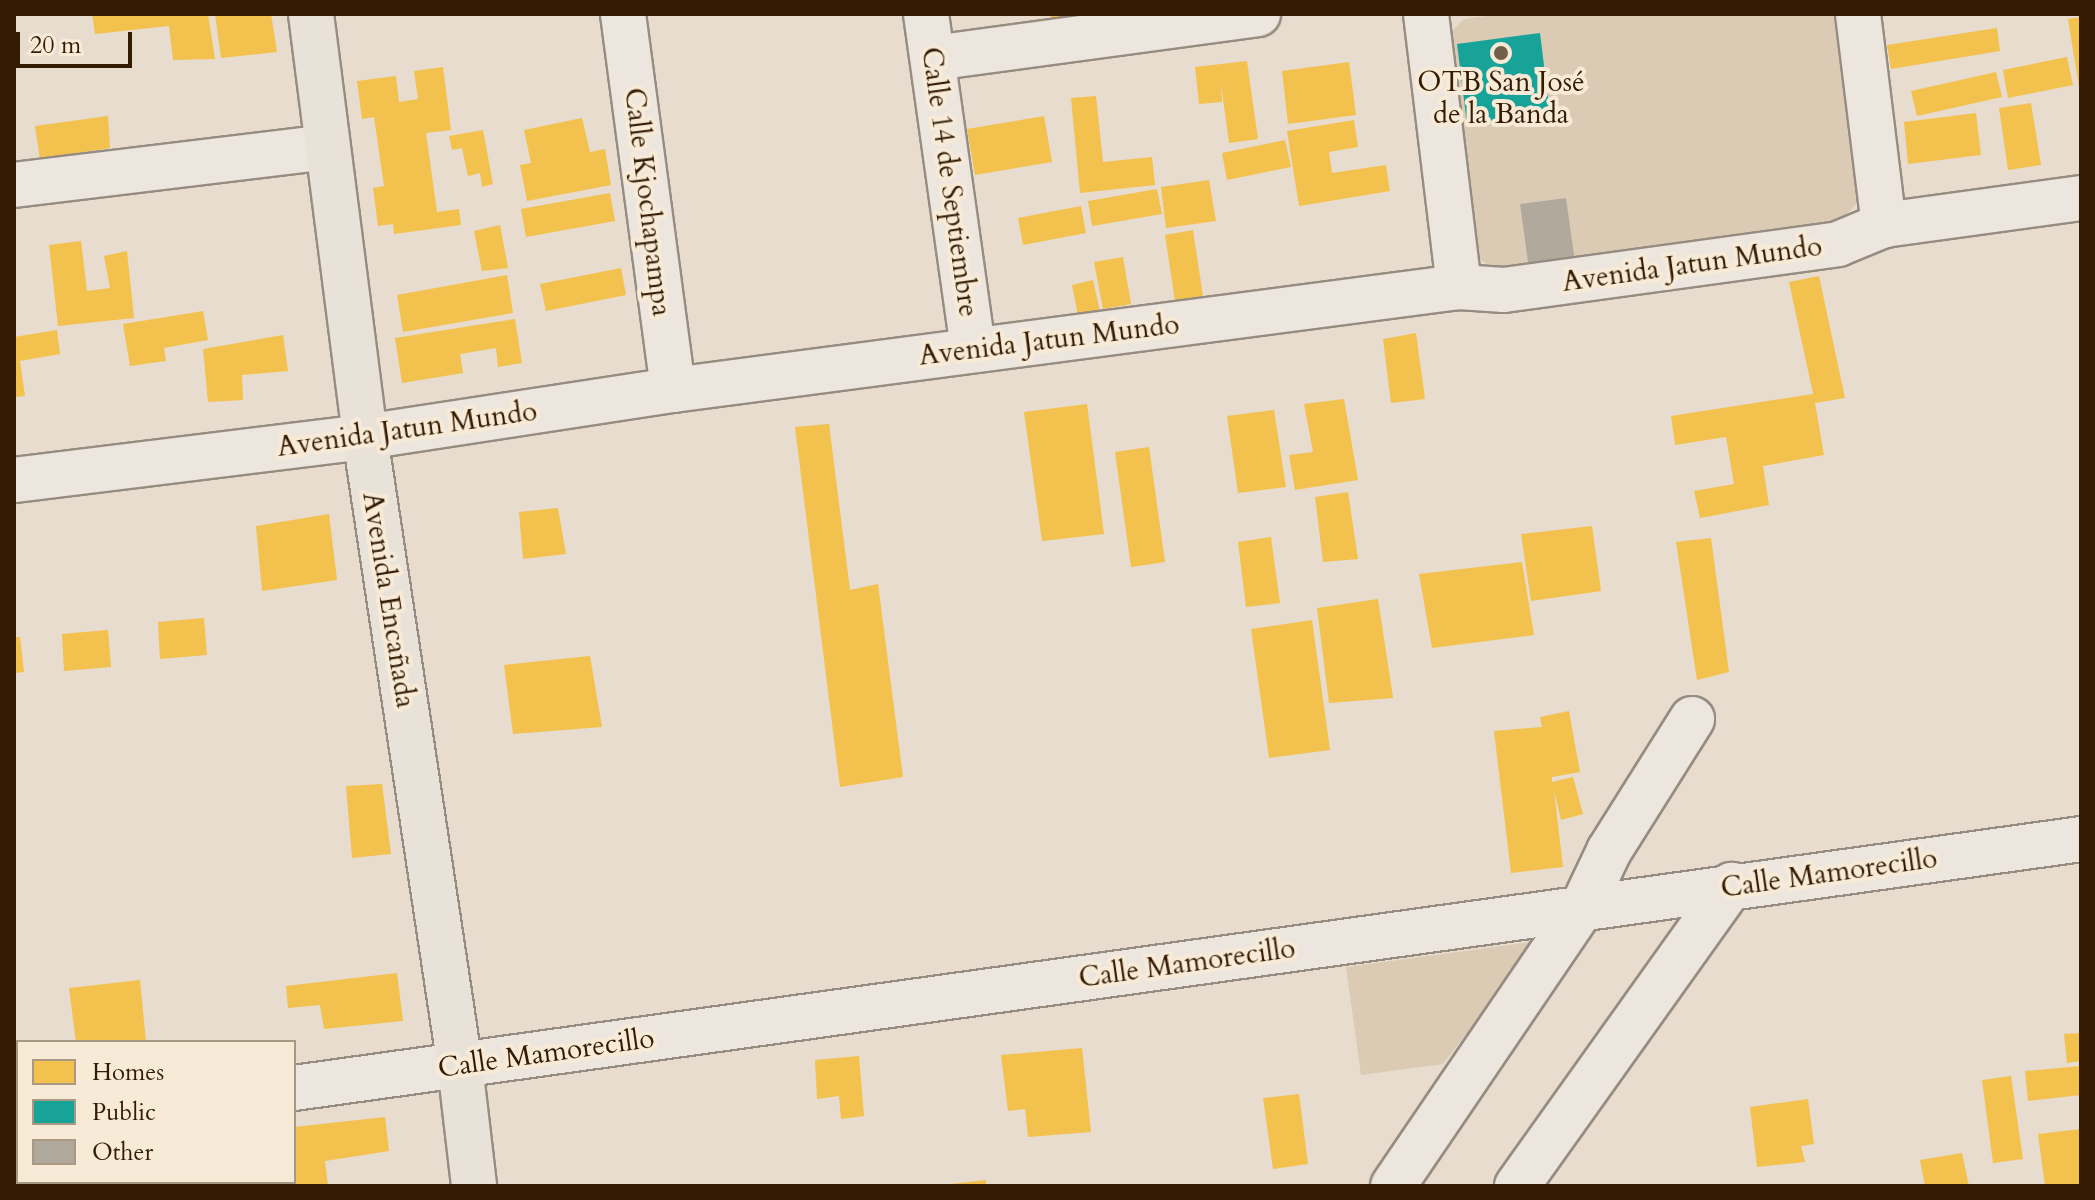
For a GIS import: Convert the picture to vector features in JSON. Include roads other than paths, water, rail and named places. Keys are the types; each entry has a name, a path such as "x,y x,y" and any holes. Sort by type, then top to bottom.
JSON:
{"main road":[{"name":"Avenida Encañada","path":"311,14 365,437 460,1066 474,1186"}],"street":[{"name":"Calle Kjochapampa","path":"623,14 673,390"},
{"name":"Calle 14 de Septiembre","path":"926,14 973,350"},
{"path":"933,58 1258,14"},
{"path":"1426,14 1459,287"},
{"path":"1858,14 1884,225"},
{"path":"14,185 328,147"},
{"name":"Avenida Jatun Mundo","path":"14,480 365,437 673,390 1459,287 1504,290 1838,244 1884,225 2081,198"},
{"path":"1393,1186 1583,906 1609,851 1692,719"},
{"name":"Calle Mamorecillo","path":"296,1088 1732,885 2081,839"},
{"path":"1517,1186 1732,885"}],"place":[{"name":"OTB San José de la Banda","path":"1501,53"}]}
